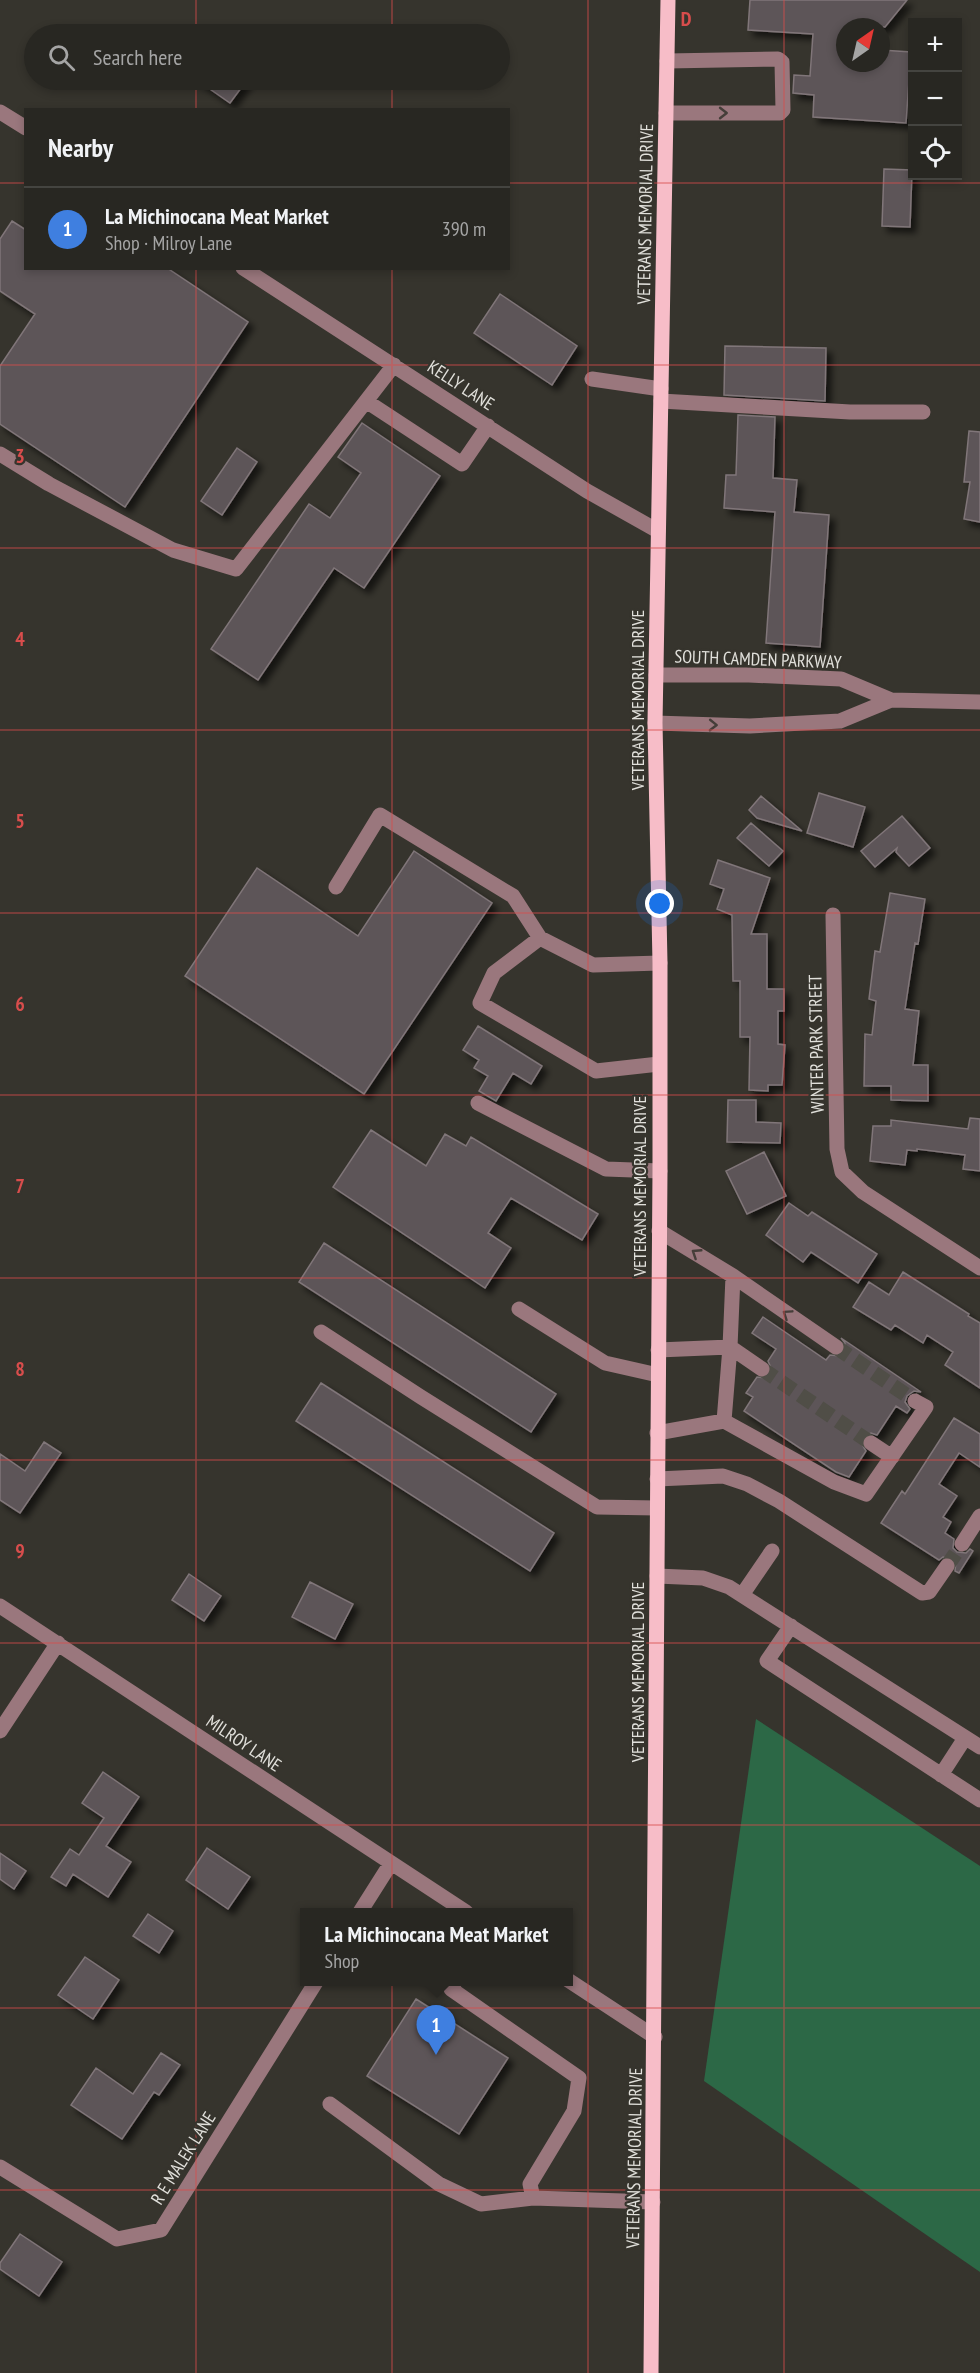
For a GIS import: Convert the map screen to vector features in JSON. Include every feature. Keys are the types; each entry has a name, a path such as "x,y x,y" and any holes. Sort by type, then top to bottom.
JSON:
{"main road":[{"name":"VETERANS MEMORIAL DRIVE","path":"651,2373 660,1171 660,963 655,723 668,0"}],"street":[{"path":"666,113 780,113 783,110 782,62 778,59 667,61"},
{"path":"0,112 24,127"},
{"name":"KELLY LANE","path":"246,270 587,491 658,531"},
{"path":"0,454 49,484 174,550 236,569 394,365"},
{"path":"592,379 661,395 850,411 923,412"},
{"path":"366,401 462,464 488,426"},
{"name":"SOUTH CAMDEN PARKWAY","path":"656,675 749,675 840,679 891,700 980,702"},
{"name":"SOUTH CAMDEN PARKWAY","path":"655,723 750,726 840,721 891,700"},
{"path":"336,887 380,815 513,896 540,938 593,965 660,963"},
{"name":"WINTER PARK STREET","path":"833,915 837,1149 842,1172 863,1192 980,1268"},
{"path":"540,938 494,973 480,1003 596,1071 659,1064"},
{"path":"478,1102 606,1169 660,1171"},
{"path":"659,1231 733,1276 836,1347"},
{"path":"724,1421 733,1276"},
{"path":"519,1309 605,1363 658,1375"},
{"path":"321,1332 597,1507 657,1508"},
{"path":"658,1350 730,1347 762,1369"},
{"path":"657,1432 724,1421 834,1482 867,1494 892,1457 921,1404"},
{"path":"871,1443 892,1457"},
{"path":"657,1479 723,1476 747,1484 778,1501 922,1593 929,1592 947,1566"},
{"path":"962,1544 980,1516"},
{"path":"742,1595 772,1551"},
{"path":"657,1576 703,1578 729,1587 980,1747"},
{"name":"MILROY LANE","path":"0,1606 460,1908"},
{"path":"791,1626 767,1661 980,1800"},
{"path":"0,1731 58,1643"},
{"path":"941,1775 965,1737"},
{"path":"363,1908 391,1863"},
{"path":"573,1983 655,2037"},
{"name":"R E MALEK LANE","path":"0,2167 117,2239 161,2230 314,1986"},
{"path":"453,1986 451,1989 579,2078 574,2111 530,2184 534,2198"},
{"path":"330,2104 439,2184 481,2204 534,2198 653,2202"}],"green space":[{"path":"756,1719 980,1866 980,2272 704,2081"}],"building":[{"path":"750,0 907,0 890,21 890,18 836,18 836,72 890,72 890,51 908,52 906,123 813,117 814,95 793,93 794,75 810,76 813,34 748,30"},
{"path":"211,90 240,90 230,103"},
{"path":"884,169 908,170 908,180 912,180 910,227 882,226"},
{"path":"12,221 24,229 24,270 170,270 248,322 125,507 0,424 0,366 35,314 0,291 0,239"},
{"path":"500,294 577,346 552,385 474,333"},
{"path":"725,346 826,348 825,401 724,395"},
{"path":"738,415 775,417 773,478 797,480 794,512 829,515 820,647 766,643 775,512 724,508 726,475 736,475"},
{"path":"362,423 440,476 364,588 334,568 258,680 211,649 309,504 330,518 361,473 338,457"},
{"path":"969,431 980,432 980,522 964,519 970,482 964,482"},
{"path":"237,448 257,462 222,515 201,501"},
{"path":"819,793 865,807 853,847 807,833"},
{"path":"761,796 802,831 757,818 749,810"},
{"path":"902,816 930,848 909,866 896,852 897,848 875,867 861,851"},
{"path":"751,823 783,851 769,866 737,838"},
{"path":"414,851 492,903 364,1094 185,976 257,868 358,936"},
{"path":"718,860 770,878 751,934 767,934 767,989 784,989 784,1011 778,1011 778,1044 785,1045 782,1085 768,1085 768,1091 749,1090 750,1037 740,1037 740,981 733,981 732,915 717,909 724,889 710,884"},
{"path":"890,893 925,899 918,944 915,943 905,1009 919,1011 913,1065 928,1065 928,1101 891,1100 891,1086 864,1086 865,1034 872,1035 876,1001 869,999 875,951 880,952"},
{"path":"478,1026 542,1066 531,1084 513,1073 496,1101 479,1091 488,1076 474,1068 479,1060 463,1050"},
{"path":"728,1100 756,1100 756,1122 781,1123 780,1143 727,1142"},
{"path":"970,1118 980,1119 980,1171 963,1169 965,1155 917,1149 917,1151 907,1150 905,1165 870,1161 873,1126 891,1126 891,1120 968,1129"},
{"path":"371,1130 426,1166 445,1134 466,1146 471,1137 598,1214 582,1240 511,1198 488,1233 511,1248 485,1288 333,1187"},
{"path":"764,1152 786,1196 747,1214 726,1171"},
{"path":"789,1203 808,1216 812,1212 877,1254 858,1283 811,1252 803,1262 766,1235"},
{"path":"324,1243 556,1394 531,1432 299,1282"},
{"path":"903,1272 980,1323 980,1388 945,1365 953,1352 927,1335 923,1343 895,1325 891,1330 853,1307 869,1282 889,1295"},
{"path":"763,1317 826,1360 830,1355 840,1356 844,1352 845,1343 841,1338 921,1392 914,1391 907,1396 905,1402 910,1409 907,1413 896,1406 877,1435 871,1433 863,1437 861,1443 866,1451 849,1477 836,1472 744,1411 753,1397 746,1393 757,1377 766,1378 772,1370 768,1361 776,1349 752,1333"},
{"path":"321,1383 554,1533 530,1571 296,1421"},
{"path":"954,1418 980,1434 980,1467 959,1453 939,1484 957,1496 943,1517 951,1522 945,1533 954,1539 953,1548 957,1552 966,1553 970,1549 973,1551 959,1573 955,1571 956,1562 952,1558 943,1557 939,1560 881,1523 902,1491 905,1494"},
{"path":"44,1442 61,1453 20,1513 0,1500 0,1454 25,1471"},
{"path":"189,1574 221,1596 204,1621 172,1600"},
{"path":"310,1582 353,1604 335,1639 292,1617"},
{"path":"103,1772 139,1797 106,1846 131,1862 108,1897 73,1874 66,1886 51,1877 70,1849 79,1855 104,1818 82,1803"},
{"path":"207,1848 250,1877 228,1909 186,1880"},
{"path":"0,1853 26,1871 14,1889 0,1879"},
{"path":"148,1914 173,1931 159,1953 133,1936"},
{"path":"85,1957 119,1980 93,2019 58,1995"},
{"path":"416,1999 508,2058 459,2134 367,2076"},
{"path":"161,2053 180,2065 159,2095 154,2092 122,2139 71,2105 96,2068 133,2094"},
{"path":"20,2234 62,2262 39,2296 0,2269 0,2263"}],"tunnel":[{"path":"836,1347 915,1401"},
{"path":"762,1369 871,1443"},
{"path":"947,1566 962,1544"}],"place":[{"name":"La Michinocana Meat Market","path":"436,2055"}]}
